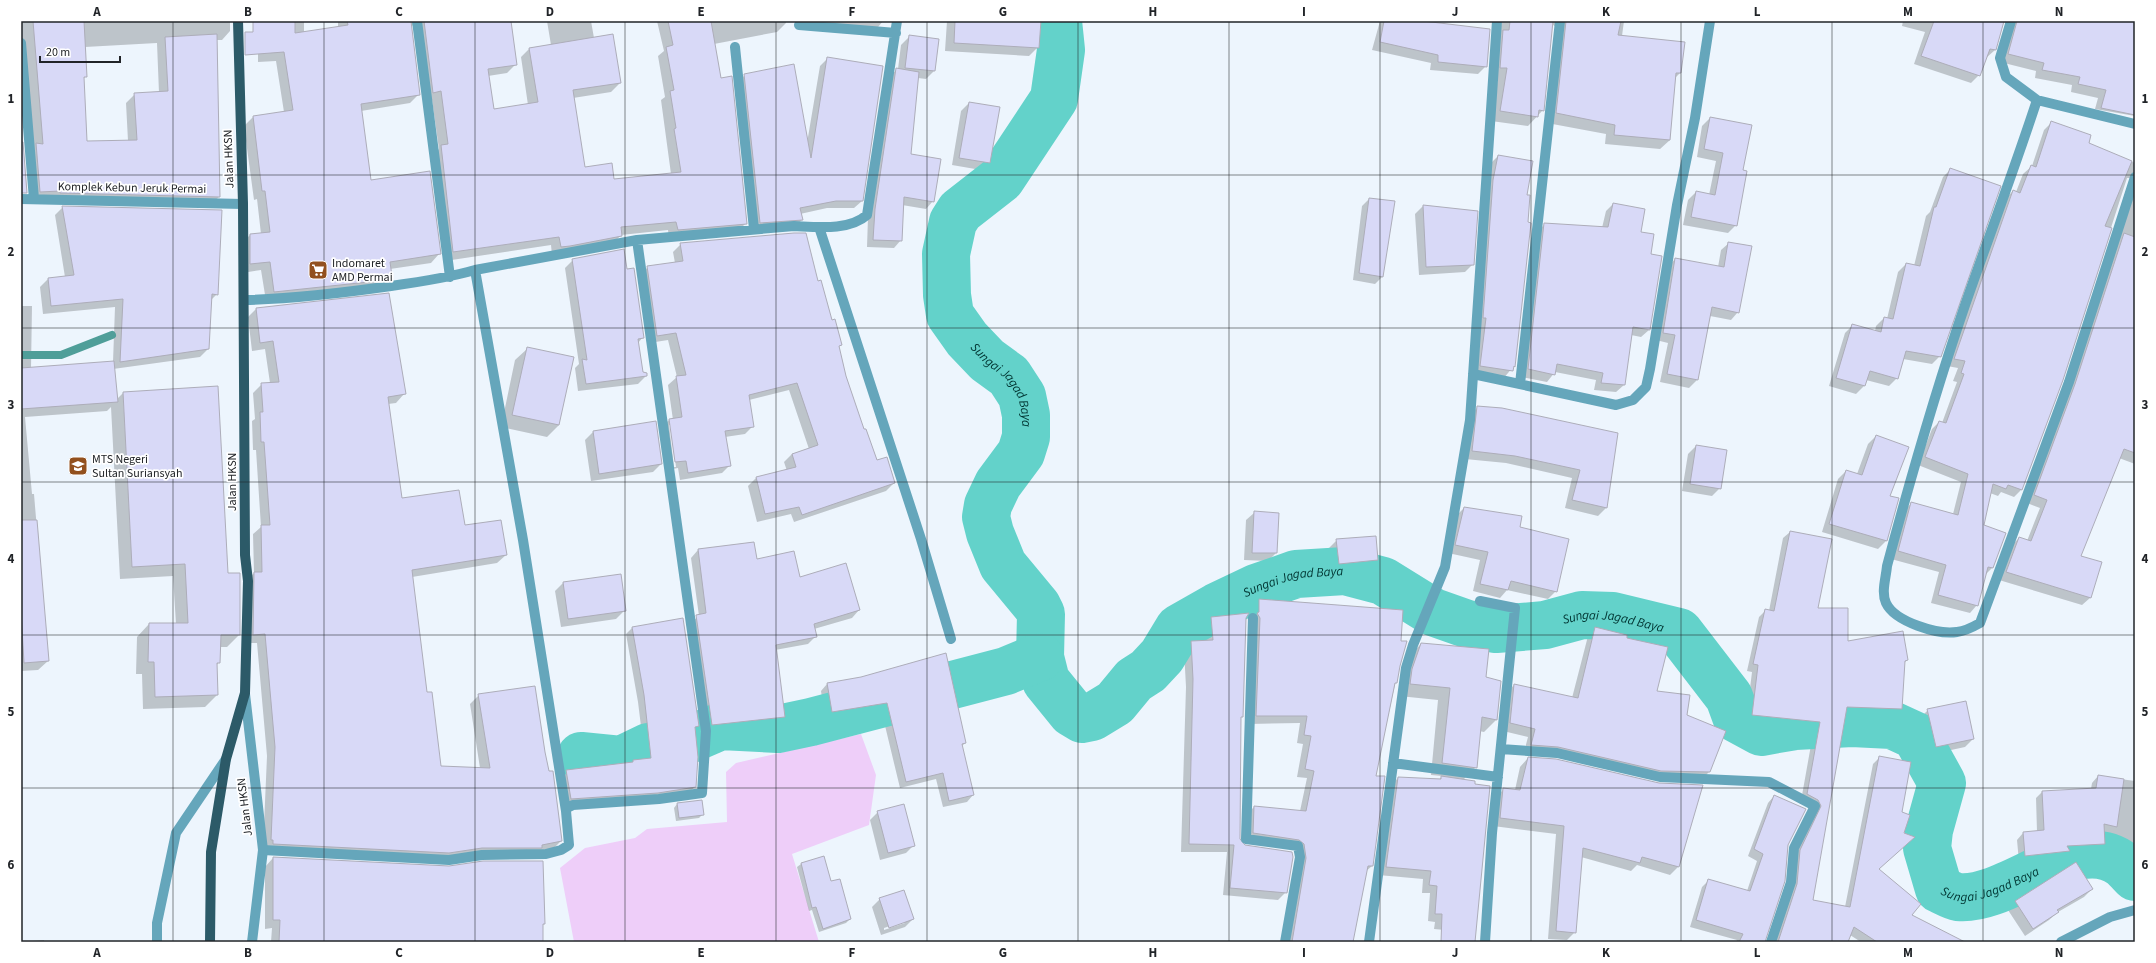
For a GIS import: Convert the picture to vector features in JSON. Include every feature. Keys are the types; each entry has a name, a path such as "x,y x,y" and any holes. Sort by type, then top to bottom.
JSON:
{"main road":[{"name":"Jalan HKSN","path":"238,21 243,204 245,555 248,581 244,693"},
{"path":"210,942 211,852 226,759 244,693"}],"street":[{"path":"417,21 450,277"},
{"path":"244,300 276,300 347,293 450,277 475,270 637,240 794,226 819,227 852,224 861,221 867,215 897,21"},
{"path":"1369,942 1406,668 1413,645 1442,575 1470,420 1497,21"},
{"path":"1520,384 1560,21"},
{"path":"1473,374 1616,405 1633,400 1646,387 1659,321 1677,205 1695,118 1710,21"},
{"path":"2011,21 2000,58 2006,77 2037,100 2135,124"},
{"path":"799,25 896,33"},
{"path":"21,43 34,199"},
{"path":"735,47 754,229"},
{"path":"2037,100 2010,185 1964,308 1917,460 1887,566 1884,595 1886,604 1894,613 1907,621 1927,629 1943,632 1957,632 1970,629 1980,623 2069,382 2135,177"},
{"name":"Komplek Kebun Jeruk Permai","path":"21,199 243,204"},
{"path":"819,227 921,539 951,639"},
{"path":"566,811 567,808 573,805 700,794 702,793 704,787 706,731 637,240"},
{"path":"263,850 449,860 482,855 546,854 561,850 569,844 566,811 523,540 475,270"},
{"path":"1480,601 1515,608 1498,776 1485,942"},
{"path":"1253,618 1246,839 1298,846 1300,857 1285,942"},
{"name":"Jalan HKSN","path":"244,693 263,850 252,942"},
{"path":"1501,749 1557,752 1660,777 1769,782 1815,806 1794,848 1791,882 1770,942"},
{"path":"157,942 157,923 176,832 226,759"},
{"path":"1393,763 1498,776"},
{"path":"2061,942 2110,917 2132,910"}],"shaded area":[{"path":"861,734 876,775 869,825 792,854 819,942 574,942 560,868 585,848 635,838 647,829 727,822 726,772 736,763"}],"building":[{"path":"33,21 84,21 87,77 84,77 87,141 137,140 134,93 168,91 165,37 217,34 220,197 60,193 60,191 40,192 36,143 43,144"},
{"path":"253,21 295,21 295,33 348,25 347,21 411,21 420,95 361,104 371,180 430,171 441,254 390,262 392,276 386,277 387,280 274,292 270,262 250,264 250,234 270,232 265,191 262,191 253,116 293,110 284,52 245,55 245,32 253,32"},
{"path":"424,21 511,21 517,65 488,69 494,109 538,102 529,48 613,34 621,83 573,90 585,167 612,163 614,179 681,172 670,91 674,90 666,47 673,45 668,21 711,21 721,78 732,76 747,224 678,230 676,222 621,227 622,236 570,246 561,247 559,237 453,252 441,145 448,144 441,91 433,93"},
{"path":"955,21 1041,21 1039,48 954,43"},
{"path":"1384,21 1423,21 1490,29 1487,67 1438,62 1438,55 1380,42"},
{"path":"1510,21 1553,21 1544,111 1539,110 1538,117 1500,111 1507,68 1500,68 1503,30 1509,30"},
{"path":"1566,21 1621,21 1618,35 1685,42 1681,73 1676,73 1670,140 1614,135 1615,125 1556,113"},
{"path":"1934,21 2004,21 1996,50 1990,49 1980,76 1921,56"},
{"path":"2017,21 2135,21 2135,115 2101,108 2106,90 2078,84 2080,77 2042,70 2044,63 2008,54"},
{"path":"909,35 939,39 935,71 905,68"},
{"path":"827,57 883,66 863,201 836,201 800,208 803,220 760,223 744,74 794,64 811,158"},
{"path":"896,68 919,72 911,154 941,159 934,202 904,197 902,241 873,240 875,209"},
{"path":"969,102 1000,107 990,163 959,158"},
{"path":"1710,117 1752,125 1743,170 1747,171 1737,226 1691,217 1696,191 1715,195 1723,153 1704,149"},
{"path":"2051,121 2091,135 2089,143 2132,161 2105,226 2112,228 2063,380 2022,490 2008,485 2006,489 1993,484 1984,525 2006,533 1993,568 1988,567 1978,606 1938,595 1946,565 1898,551 1911,502 1958,515 1968,474 1925,457 1939,421 1946,423 1964,374 1961,373 1965,361 1954,359 2013,190 2020,193 2031,165 2036,167"},
{"path":"21,142 23,142 27,193 21,193"},
{"path":"1498,155 1533,161 1527,195 1530,195 1528,222 1531,223 1515,367 1514,366 1513,371 1480,366 1486,318 1483,318 1493,180"},
{"path":"1950,168 2001,186 1941,357 1906,351 1898,379 1870,371 1865,386 1836,378 1852,324 1881,332 1884,317 1893,319 1906,263 1920,266 1934,207 1936,207"},
{"path":"1369,198 1395,201 1383,277 1359,273"},
{"path":"1613,203 1645,209 1641,232 1654,234 1651,254 1662,256 1650,330 1633,327 1625,385 1601,383 1603,373 1557,364 1555,375 1528,369 1544,223 1608,227"},
{"path":"1423,205 1478,211 1474,265 1426,267"},
{"path":"62,206 222,210 218,295 212,294 209,349 120,362 123,299 51,306 48,278 74,275"},
{"path":"806,233 818,281 821,280 832,320 835,319 842,345 839,346 846,376 864,429 866,429 877,460 887,457 895,483 802,515 799,507 765,514 756,477 796,467 792,454 818,445 797,383 749,395 754,427 725,431 731,466 688,473 686,461 675,462 669,419 682,417 676,376 686,375 676,333 657,336 647,266 683,261 680,243"},
{"path":"2124,233 2135,237 2135,453 2124,449 2081,556 2102,562 2091,598 2006,572 2019,537 2031,541 2047,500 2034,495 2075,384"},
{"path":"1728,242 1752,246 1739,313 1712,307 1698,380 1667,374 1675,335 1663,333 1675,258 1724,267"},
{"path":"624,249 627,269 634,268 644,338 638,339 643,372 647,373 647,376 586,384 582,359 587,360 572,259"},
{"path":"389,293 406,394 388,397 402,498 459,490 465,525 501,520 507,555 412,570 427,692 432,692 441,766 490,768 478,694 535,686 549,771 553,771 562,841 542,845 542,848 482,848 449,853 273,844 273,840 271,840 275,747 265,634 253,635 254,572 262,572 261,525 270,525 264,442 261,442 260,412 263,412 261,383 279,382 273,341 260,343 256,308"},
{"path":"527,347 574,357 559,425 512,415"},
{"path":"114,361 118,402 21,409 21,368"},
{"path":"218,386 228,573 240,573 240,635 221,635 220,663 217,663 218,695 155,697 154,662 148,662 149,623 188,623 185,564 132,567 123,392"},
{"path":"1477,406 1502,408 1618,433 1607,508 1572,500 1580,470 1515,456 1472,451"},
{"path":"656,421 662,464 599,474 593,431"},
{"path":"1876,435 1909,447 1890,496 1899,498 1887,541 1829,524 1846,470 1862,475"},
{"path":"1696,445 1727,450 1721,489 1690,484"},
{"path":"1464,507 1522,516 1520,527 1569,539 1557,592 1511,581 1508,590 1480,584 1488,552 1455,545"},
{"path":"1254,511 1279,513 1277,553 1252,553"},
{"path":"21,520 37,520 49,661 24,663 21,611"},
{"path":"1790,531 1832,539 1818,608 1848,608 1848,641 1903,631 1908,660 1905,661 1902,709 1847,707 1813,900 1850,907 1879,756 1911,762 1902,812 1910,815 1904,833 1915,837 1879,869 1921,904 1912,915 1965,942 1877,942 1854,927 1848,942 1778,942 1797,884 1800,850 1821,806 1818,800 1807,794 1820,722 1752,715 1758,665 1753,664 1765,609 1774,611"},
{"path":"1376,536 1378,560 1339,564 1336,539"},
{"path":"754,542 757,559 794,551 800,577 846,563 860,610 814,624 817,637 776,645 785,717 712,725 696,615 706,613 698,549"},
{"path":"621,574 626,611 568,619 563,582"},
{"path":"1259,599 1403,610 1401,641 1407,641 1397,683 1395,683 1376,776 1385,776 1373,866 1368,866 1353,942 1292,942 1306,858 1304,844 1299,840 1253,833 1254,806 1306,811 1314,771 1305,769 1311,736 1304,735 1307,716 1256,716 1260,618 1257,613 1259,612"},
{"path":"1249,613 1246,618 1243,717 1241,717 1240,839 1245,845 1292,852 1293,857 1287,893 1230,888 1234,845 1189,844 1193,679 1191,641 1213,640 1211,617"},
{"path":"683,618 699,726 695,727 698,757 696,787 658,793 571,799 566,770 633,762 633,760 651,758 644,695 632,627"},
{"path":"1595,627 1627,635 1627,638 1668,647 1657,691 1690,695 1687,715 1726,731 1710,772 1661,771 1558,747 1531,745 1535,729 1510,723 1514,684 1578,698"},
{"path":"1421,643 1489,649 1486,677 1501,681 1497,720 1482,717 1477,768 1442,763 1450,688 1410,684 1412,669"},
{"path":"946,653 966,743 962,744 974,795 949,801 943,773 906,782 887,703 832,712 827,683 861,677"},
{"path":"1966,701 1974,739 1936,747 1927,709"},
{"path":"1528,757 1556,759 1659,783 1703,785 1679,867 1642,857 1640,863 1583,848 1576,933 1556,931 1564,826 1500,818 1503,788 1520,790"},
{"path":"2098,775 2124,779 2117,827 2104,824 2105,844 2067,846 2070,851 2025,856 2023,832 2044,830 2042,791 2096,788"},
{"path":"1441,776 1475,781 1475,784 1490,786 1475,942 1441,942 1442,914 1435,914 1437,886 1429,885 1431,871 1386,867 1398,777 1441,779"},
{"path":"1774,795 1806,809 1788,845 1785,881 1765,942 1739,942 1743,934 1696,920 1708,879 1750,891 1763,854 1754,849"},
{"path":"702,800 704,815 679,818 677,803"},
{"path":"904,804 915,846 888,853 877,811"},
{"path":"824,856 831,881 840,879 851,919 823,929 816,907 812,908 801,863"},
{"path":"273,857 449,866 483,861 543,861 545,924 543,924 543,942 279,942 280,920 273,920"},
{"path":"2076,862 2093,889 2057,910 2059,912 2033,929 2015,901"},
{"path":"904,890 914,919 889,928 879,898"}],"waterway":[{"name":"Sungai Jagad Baya","path":"1058,21 1061,50 1054,99 1001,179 960,211 953,222 946,254 947,295 950,315 967,339 987,360 1009,376 1022,396 1026,415 1026,437 1021,453 998,484 988,505 986,517 990,533 1003,565 1037,606 1041,614 1040,657 1046,681 1072,713 1082,719 1092,717 1115,703 1134,680 1148,671 1162,656 1179,628 1216,607 1256,588 1296,574 1345,571 1383,581 1433,612 1467,624 1496,629 1545,625 1582,615 1613,616 1679,632 1729,697 1737,719 1761,732 1795,726 1852,723 1892,725 1916,736 1942,783 1929,830 1927,848 1939,889 1953,896 1978,896 1999,889 2063,860 2084,855 2104,856 2122,864 2135,877"},
{"path":"21,355 61,355 112,335"},
{"path":"581,756 621,760 648,747 691,739 721,726 778,729 811,722 1006,671 1040,657"}],"place":[{"name":"Indomaret AMD Permai","path":"318,270"},
{"name":"MTS Negeri Sultan Suriansyah","path":"78,466"}]}
